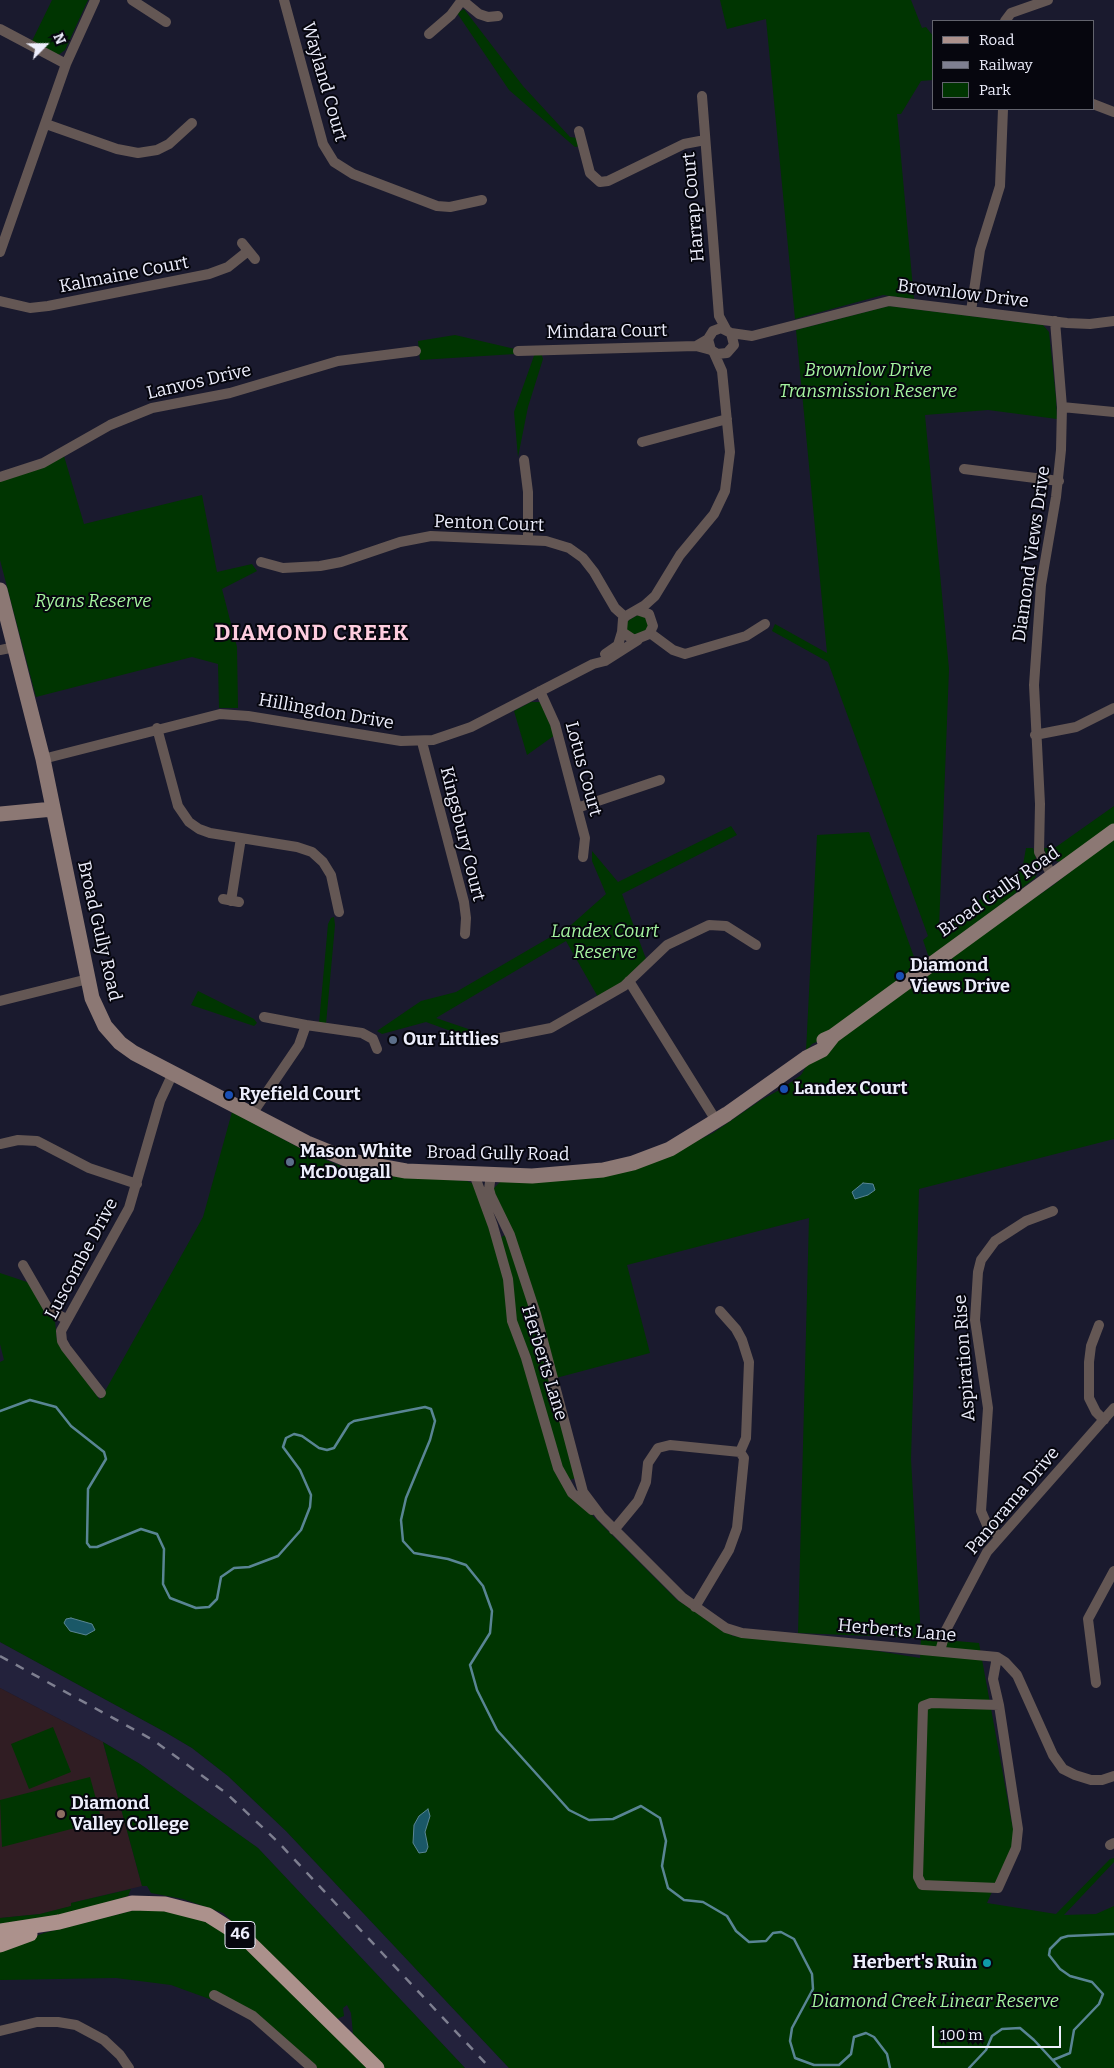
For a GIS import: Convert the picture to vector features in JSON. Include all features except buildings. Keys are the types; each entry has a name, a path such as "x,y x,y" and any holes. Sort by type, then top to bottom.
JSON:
{"main road":[{"name":"46","path":"0,1931 59,1922 132,1904 165,1904 208,1915 246,1939 378,2068"},
{"name":"46","path":"0,1945 59,1922"}],"street":[{"path":"0,252 2,240 46,124 66,64 81,27 95,0"},
{"path":"132,0 166,22"},
{"name":"Wayland Court","path":"284,0 323,144 334,162 353,174 437,206 458,206 482,200"},
{"path":"429,34 450,15 462,0 479,14 488,17 498,16"},
{"path":"1006,20 1011,13 1048,0"},
{"path":"0,29 66,64"},
{"name":"Harrap Court","path":"701,96 719,316 729,331"},
{"path":"1094,104 1114,112"},
{"path":"971,311 978,259 1000,186 1003,110"},
{"path":"46,124 126,152 138,154 150,152 169,144 192,123"},
{"path":"579,131 590,173 596,184 608,181 684,144 705,140"},
{"name":"Kalmaine Court","path":"0,302 30,308 48,306 209,274 228,267 248,251"},
{"name":"Brownlow Drive","path":"729,331 752,336 889,301 1055,321 1090,324 1114,321"},
{"name":"Harrap Court","path":"710,335 719,316"},
{"name":"Diamond Views Drive","path":"1053,877 1039,852 1040,804 1035,735 1034,685 1037,620 1059,481 1062,407 1055,321"},
{"path":"696,346 710,335 729,331 734,341 722,371"},
{"path":"655,596 652,617 653,626 650,633 638,640 630,639 622,632 621,624 625,617 655,596 680,555 714,514 720,504 730,466 722,371 712,351 710,335"},
{"name":"Brownlow Drive","path":"730,351 749,341 752,336"},
{"name":"Mindara Court","path":"518,351 696,346 712,351"},
{"name":"Lanvos Drive","path":"0,477 43,463 110,425 152,408 230,393 338,361 416,351"},
{"path":"712,351 721,355 730,351"},
{"path":"1062,407 1114,412"},
{"path":"642,442 727,419"},
{"path":"524,460 528,492 528,540"},
{"path":"964,469 1059,481"},
{"name":"Penton Court","path":"261,562 283,568 320,566 341,562 388,545 432,536 528,540 554,543 576,552 594,572 615,608 625,617"},
{"name":"Broad Gully Road","path":"0,590 7,648 43,759 88,979 98,1013 113,1036 134,1053 320,1149 351,1161 406,1171 491,1175 578,1174 618,1167 670,1149 716,1122 806,1058 822,1050 833,1036 1114,831"},
{"path":"637,610 645,611 652,617"},
{"path":"650,633 674,650 685,654 746,636 765,624"},
{"name":"Hillingdon Drive","path":"43,759 204,716 235,714 401,741 422,742 458,733 593,664 616,648 622,632"},
{"name":"Hillingdon Drive","path":"593,664 617,655 638,640"},
{"name":"Lotus Court","path":"540,692 555,724 577,808 586,844 583,857"},
{"path":"1035,735 1076,727 1114,708"},
{"path":"157,728 178,806 184,817 194,826 204,831 297,847 318,856 330,875 340,912"},
{"name":"Kingsbury Court","path":"422,742 464,902 465,934"},
{"path":"577,808 660,780"},
{"path":"0,814 53,809"},
{"path":"231,900 241,838"},
{"path":"485,1041 551,1028 629,982 662,948 709,924 726,926 756,945"},
{"path":"0,1001 88,979"},
{"path":"629,982 716,1122"},
{"path":"264,1017 362,1033 372,1038 377,1050"},
{"path":"252,1114 299,1045 306,1025"},
{"name":"Luscombe Drive","path":"102,1393 62,1341 61,1331 125,1216 137,1184 160,1101 173,1073"},
{"path":"0,1144 18,1140 37,1141 89,1168 137,1184"},
{"name":"Herberts Lane","path":"474,1174 497,1238 508,1279 512,1321 526,1358 558,1468 564,1481 580,1501 601,1516"},
{"name":"Herberts Lane","path":"491,1175 491,1196 510,1235 543,1338 583,1492 614,1530 682,1597 726,1628 742,1634 940,1651 997,1658"},
{"name":"Aspiration Rise","path":"1000,1537 987,1524 980,1506 988,1408 976,1320 978,1272 981,1260 995,1240 1026,1221 1053,1211"},
{"path":"497,1238 504,1233 510,1235"},
{"path":"24,1264 49,1310 66,1319"},
{"path":"720,1311 736,1329 742,1340 749,1362 746,1438 740,1452"},
{"path":"1099,1325 1091,1346 1089,1398 1096,1412 1104,1420"},
{"name":"Panorama Drive","path":"940,1651 946,1630 980,1562 1114,1408"},
{"path":"614,1530 638,1501 646,1482 648,1463 658,1448 670,1445 740,1452"},
{"path":"695,1607 728,1550 737,1528 744,1458 740,1452"},
{"path":"564,1481 571,1483 578,1476"},
{"path":"1096,1684 1088,1620 1114,1572"},
{"path":"999,1705 931,1703 924,1706 918,1877 922,1885 998,1888 1014,1854 1018,1836 999,1705 992,1679 997,1658 1005,1662 1017,1675 1053,1756 1063,1769 1091,1780 1102,1780 1114,1776"},
{"path":"214,1995 253,2016 312,2068"},
{"path":"0,2031 37,2022 58,2022 76,2025 104,2040 129,2068"}],"shaded area":[{"path":"0,1642 165,1732 192,1748 228,1776 286,1831 509,2068 465,2068 258,1848 140,1764 103,1742 0,1688"},
{"name":"Diamond Valley College","path":"0,1688 103,1742 142,1886 71,1903 72,1906 40,1914 0,1918"}],"green space":[{"path":"52,0 88,0 65,50 57,56 31,43"},
{"name":"Brownlow Drive Transmission Reserve","path":"720,0 911,0 922,28 926,27 932,35 932,80 921,81 901,114 897,114 914,299 883,295 795,319 766,19 727,29"},
{"path":"464,9 523,86 570,137 577,138 580,146 575,147 509,90 457,13"},
{"name":"Brownlow Drive Transmission Reserve","path":"889,306 1043,325 1049,332 1056,398 1057,419 988,410 925,415 949,669 939,928 1016,875 1023,865 1026,848 1033,848 1039,869 1035,878 932,958 928,955 923,940 928,936 828,662 772,631 775,624 827,653 796,330"},
{"path":"455,335 515,349 515,354 420,360 418,341"},
{"path":"535,353 541,353 543,359 528,407 518,457 514,412"},
{"name":"Ryans Reserve","path":"64,456 84,524 202,495 217,572 252,564 257,571 222,589 237,647 238,708 219,708 218,664 192,657 36,697 0,560 0,480"},
{"path":"638,615 645,616 649,621 648,629 636,636 627,631 626,624"},
{"path":"531,702 540,702 555,735 527,755 514,711"},
{"path":"1114,806 1114,825 1062,862 1048,860 1044,848 1056,847"},
{"name":"Landex Court Reserve","path":"731,826 737,835 622,894 646,959 620,984 598,997 566,941 436,1018 480,1033 481,1042 426,1022 382,1034 377,1031 421,1001 456,992 571,925 606,894 592,861 592,851 618,882"},
{"path":"869,832 918,968 821,1040 812,1044 806,1051 817,835"},
{"path":"1114,838 1114,1139 919,1189 911,1459 921,1638 798,1633 809,1218 627,1265 650,1353 556,1378 493,1194 494,1188 501,1181 656,1160 713,1133 801,1075 810,1060 965,946 1052,886"},
{"path":"334,917 335,925 326,1024 319,1023 328,924 331,918"},
{"path":"198,991 254,1019 257,1023 254,1026 191,1005"},
{"name":"Diamond Creek Linear Reserve","path":"232,1112 311,1154 346,1168 371,1174 467,1181 474,1184 500,1238 505,1235 527,1294 575,1478 570,1480 554,1465 592,1515 677,1600 733,1636 865,1649 920,1658 921,1638 979,1643 1015,1840 987,1903 1056,1914 1110,1859 1114,1858 1114,1862 1064,1915 1096,1914 1114,1906 1114,2068 509,2068 286,1831 228,1776 192,1748 165,1732 0,1642 0,1362 4,1360 0,1344 0,1273 30,1283 47,1314 55,1321 57,1341 100,1400 203,1217"},
{"path":"53,1727 71,1772 29,1789 11,1744"},
{"path":"103,1742 140,1764 258,1848 465,2068 383,2068 353,2034 351,2013 347,2005 343,2008 344,2016 337,2019 223,1913 183,1899 151,1893 147,1886 142,1886"},
{"path":"90,1777 102,1821 2,1847 0,1800"},
{"path":"131,1889 128,1896 76,1912 0,1924 0,1918 40,1914 71,1906 71,1903"},
{"path":"150,1909 190,1915 230,1933 371,2068 317,2068 259,2017 171,1985 116,1978 0,1980 0,1950 44,1933 135,1910"}],"water":[{"path":"863,1183 873,1184 875,1190 868,1195 855,1199 852,1192"},
{"path":"71,1618 92,1624 95,1630 86,1635 70,1631 64,1623 66,1619"},
{"path":"428,1809 430,1816 425,1832 428,1847 426,1852 419,1853 413,1843 414,1825 419,1816"}],"waterway":[{"name":"DIAMOND CREEK","path":"0,1411 30,1400 56,1407 71,1426 104,1452 106,1459 88,1489 87,1543 90,1547 97,1547 141,1529 157,1534 164,1549 163,1584 170,1598 196,1608 209,1607 217,1599 221,1577 234,1568 249,1567 278,1556 301,1530 310,1507 311,1495 300,1470 283,1447 286,1438 294,1434 302,1436 319,1448 327,1450 334,1448 349,1424 354,1421 425,1407 431,1409 435,1421 430,1440 406,1498 401,1520 403,1541 414,1553 448,1559 466,1565 483,1586 492,1611 490,1633 470,1665 477,1690 497,1730 569,1810 589,1820 613,1819 641,1806 660,1818 666,1841 662,1866 668,1888 684,1900 703,1902 727,1916 736,1931 749,1942 766,1941 773,1933 781,1932 794,1939 812,1974 813,1989 792,2028 790,2041 795,2058 814,2065 839,2065 851,2054 854,2037 866,2033 874,2037 887,2054 890,2068"},
{"path":"1053,2060 1070,2053 1074,2030 1099,2004 1103,1994 1092,1982 1070,1976 1060,1969 1049,1955 1050,1949 1061,1938 1068,1936 1114,1934"},
{"name":"DIAMOND CREEK","path":"969,2068 986,2050 992,2036 1002,2029 1020,2028 1060,2068"}],"railway":[{"path":"0,1656 153,1740 226,1793 278,1842 490,2068"}],"place":[{"name":"Diamond Views Drive","path":"900,976"},
{"name":"Our Littlies","path":"393,1040"},
{"name":"Landex Court","path":"784,1089"},
{"name":"Ryefield Court","path":"229,1095"},
{"name":"Mason White McDougall","path":"290,1162"},
{"name":"Diamond Valley College","path":"61,1814"},
{"name":"Herbert's Ruin","path":"987,1963"}],"district":[{"name":"DIAMOND CREEK","path":"312,634"}]}
